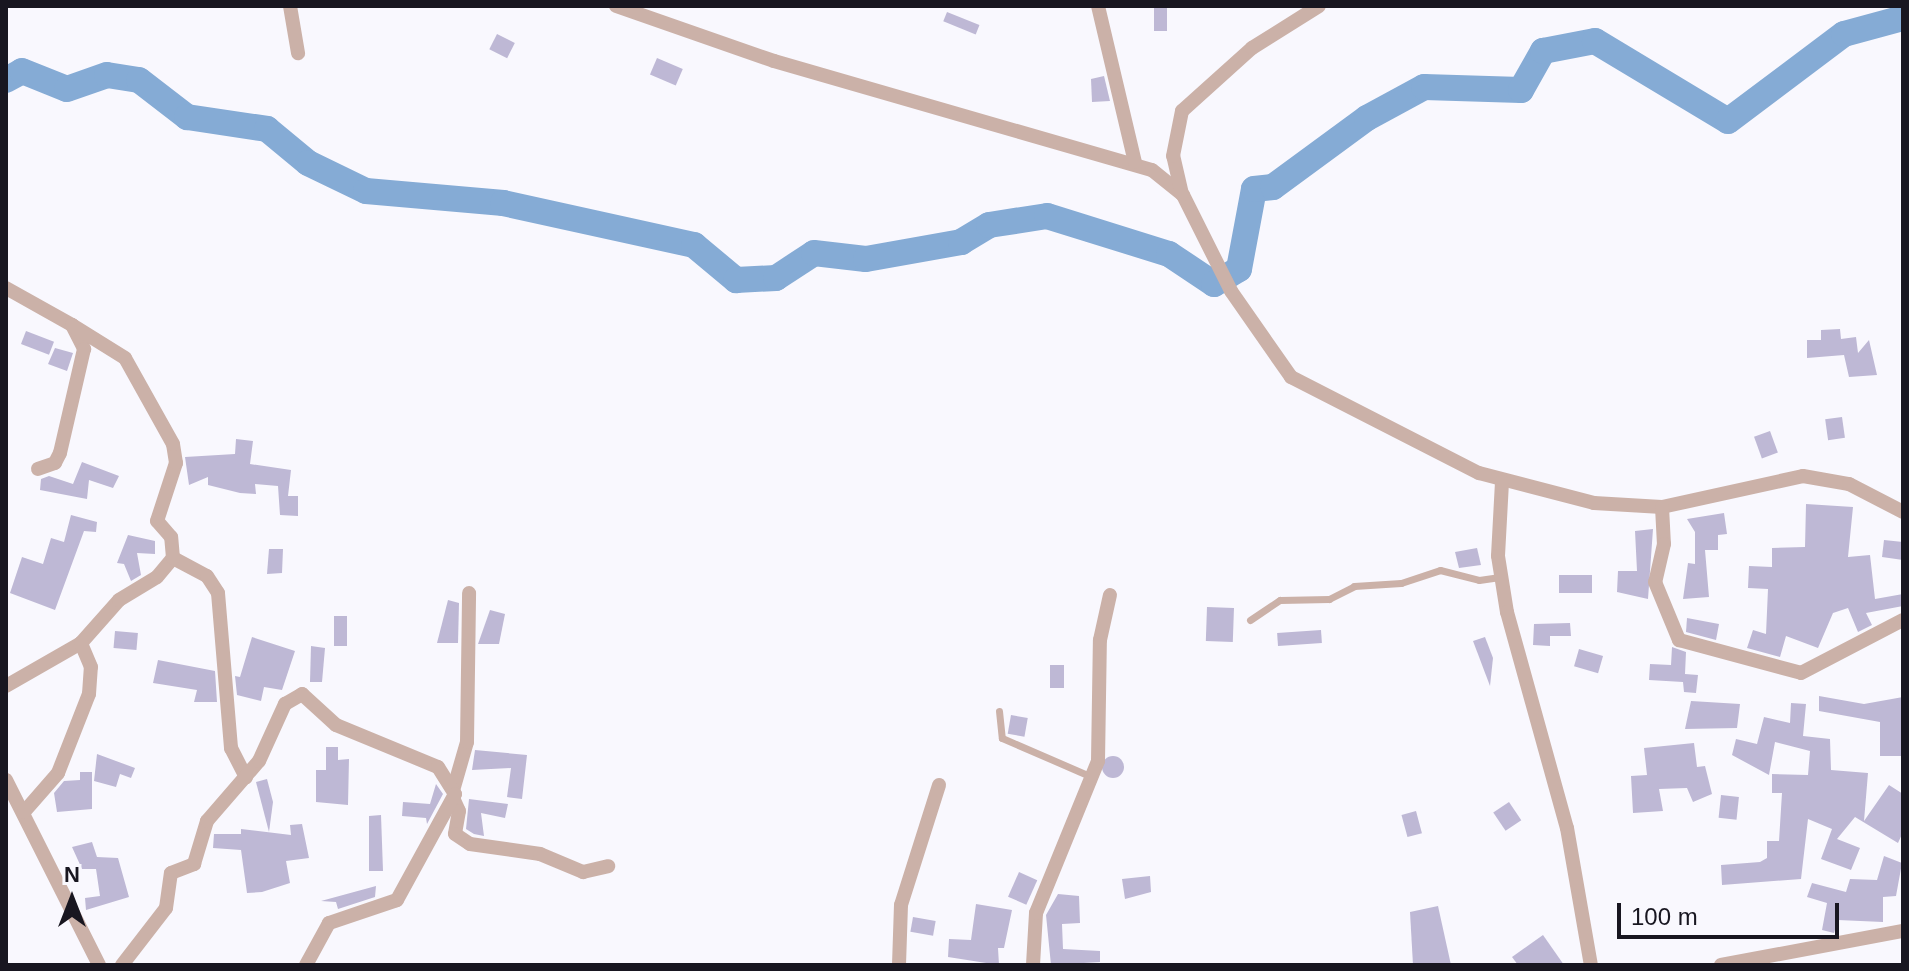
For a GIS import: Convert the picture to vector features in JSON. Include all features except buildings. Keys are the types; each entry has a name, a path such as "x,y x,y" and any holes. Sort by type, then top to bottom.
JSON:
{"street":[{"path":"290,6 298,53"},
{"path":"616,6 774,61 1135,162 1183,195"},
{"path":"1098,6 1135,162"},
{"path":"1319,6 1252,48 1182,111 1173,156 1183,195 1231,291 1304,388 1502,482 1594,503 1662,507 1713,500 1790,476 1849,484 1903,512"},
{"path":"6,288 125,358 173,444 176,463 157,521 171,537 173,558 157,577 119,600 81,643 6,686"},
{"path":"38,469 55,463 60,453 81,368 82,339 72,325"},
{"path":"1502,482 1500,577 1567,828 1591,965"},
{"path":"1662,507 1664,544 1655,582 1679,640 1801,673 1903,620"},
{"path":"173,558 207,576 218,593 231,748 246,777"},
{"path":"306,965 329,923 397,900 436,819 454,794 467,742 469,593"},
{"path":"1033,965 1036,913 1092,777 1100,749 1100,640 1110,595"},
{"path":"24,812 58,773 89,694 91,667 81,643"},
{"path":"122,965 166,908 171,873 194,864 204,827 266,751 285,704 302,694 336,725 438,767 454,794 459,811 455,834 470,844 540,854 583,872 608,866"},
{"path":"6,780 99,965"},
{"path":"899,965 901,905 939,785"},
{"path":"1721,965 1793,960 1903,931"}],"lane":[{"path":"1250,620 1280,600 1329,599 1354,586 1401,583 1440,570 1479,580 1500,577"},
{"path":"999,711 1002,738 1092,777"}],"waterway":[{"path":"6,80 22,71 67,89 107,75 139,80 187,117 267,129 308,163 366,191 503,203 694,245 736,280 776,278 814,253 866,259 961,242 989,225 1047,216 1169,254 1214,284 1239,269 1254,189 1273,187 1367,118 1424,87 1521,90 1543,51 1595,41 1728,121 1844,34 1903,18"}]}
